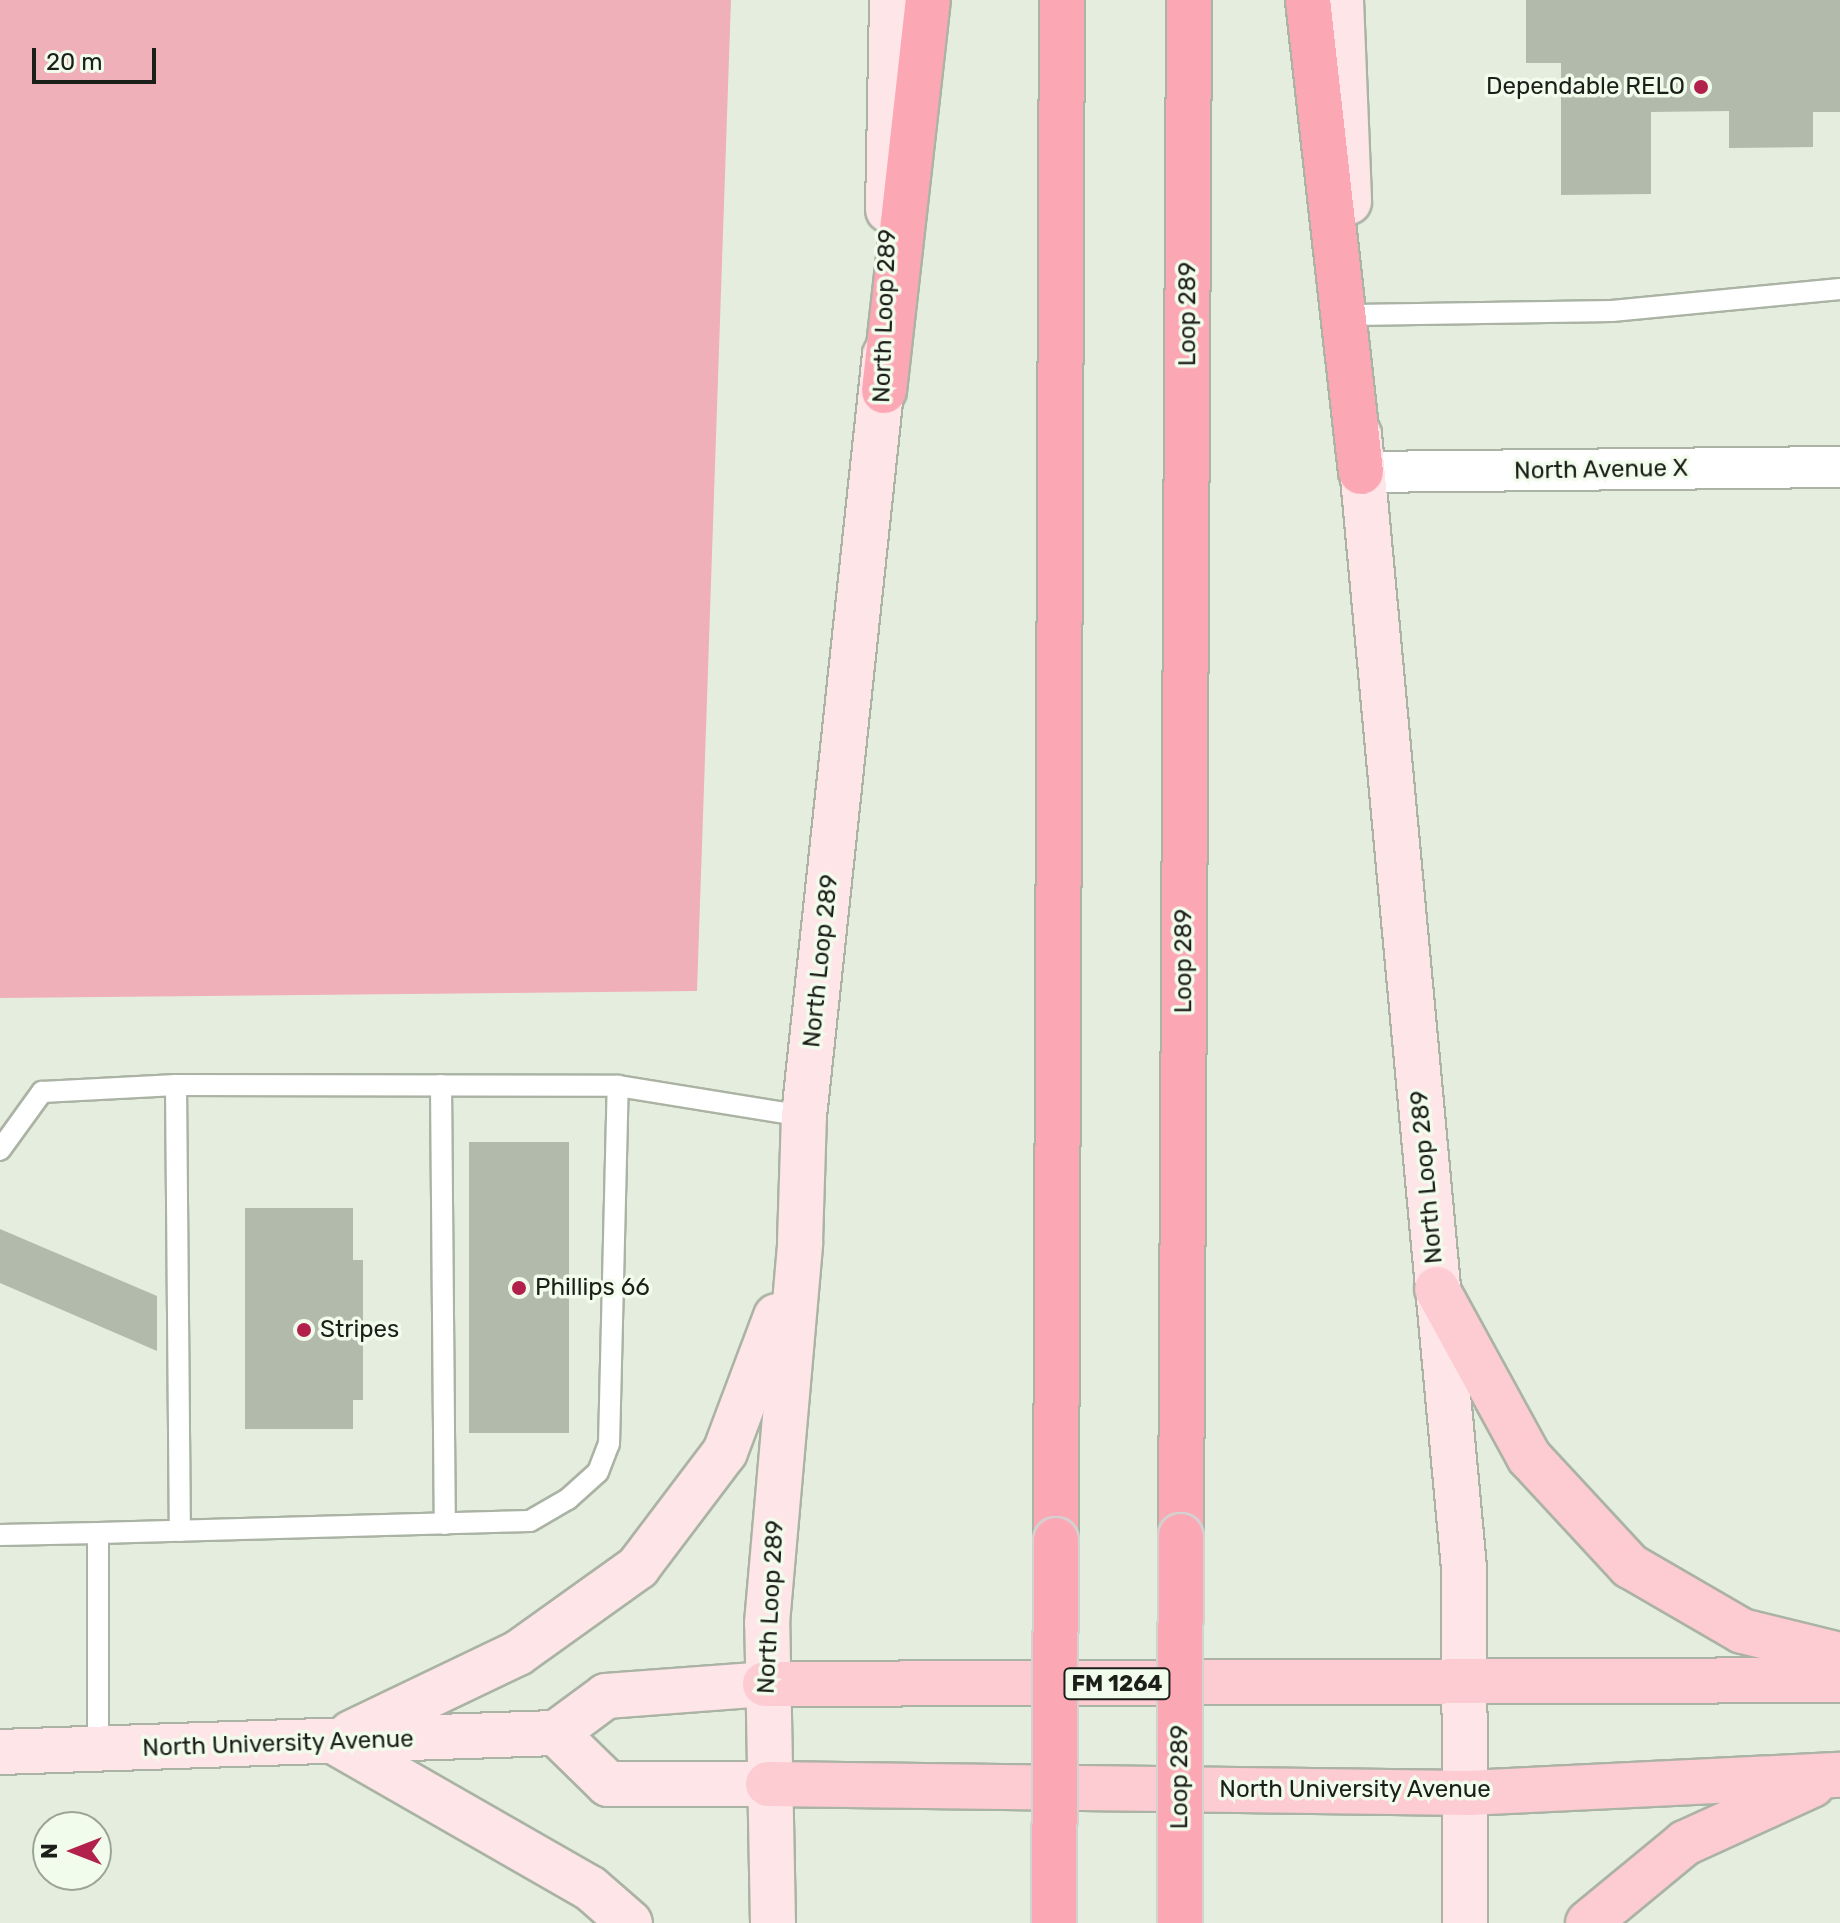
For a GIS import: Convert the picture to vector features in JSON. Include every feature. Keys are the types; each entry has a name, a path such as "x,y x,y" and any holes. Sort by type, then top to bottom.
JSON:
{"highway":[{"path":"884,391 928,0"},
{"path":"1054,1923 1062,0"},
{"name":"Loop 289","path":"1180,1923 1189,0"},
{"path":"1308,0 1361,472"}],"main road":[{"name":"North Loop 289","path":"773,1923 765,1684 800,1242 804,1116 884,391 892,0"},
{"name":"North Loop 289","path":"1341,0 1361,472 1437,1289 1469,1683 1465,1923"},
{"path":"333,1741 518,1653 590,1608 638,1567 725,1452 800,1242"},
{"path":"1437,1289 1529,1457 1630,1566 1742,1631 1840,1655"},
{"name":"FM 1264","path":"556,1733 606,1696 765,1684 1840,1680"},
{"name":"North University Avenue","path":"0,1752 556,1733 608,1784 1468,1793 1836,1776"},
{"path":"333,1741 590,1888 630,1923"},
{"path":"1588,1923 1685,1843 1836,1776"}],"street":[{"name":"North Avenue X","path":"1361,472 1840,467"}],"lane":[{"path":"1354,315 1612,311 1840,289"},
{"path":"1840,455 1840,467"},
{"path":"0,1150 42,1092 176,1085 618,1086 804,1116"},
{"path":"176,1085 180,1531"},
{"path":"441,1085 445,1524"},
{"path":"0,1535 530,1521 598,1472 609,1444 618,1086"},
{"path":"98,1533 98,1751"}],"shaded area":[{"path":"0,0 731,0 697,991 0,998"}],"building":[{"name":"Dependable RELO","path":"1526,0 1840,0 1840,112 1813,112 1813,147 1729,148 1729,111 1651,112 1651,194 1561,195 1561,63 1526,63"},
{"name":"Phillips 66","path":"469,1142 569,1142 569,1433 469,1433"},
{"name":"Stripes","path":"245,1208 353,1208 353,1260 363,1260 363,1400 353,1400 353,1429 245,1429"},
{"path":"0,1229 157,1296 157,1351 0,1283"}],"place":[{"name":"Dependable RELO","path":"1701,87"},
{"name":"Phillips 66","path":"519,1288"},
{"name":"Stripes","path":"304,1330"}]}
